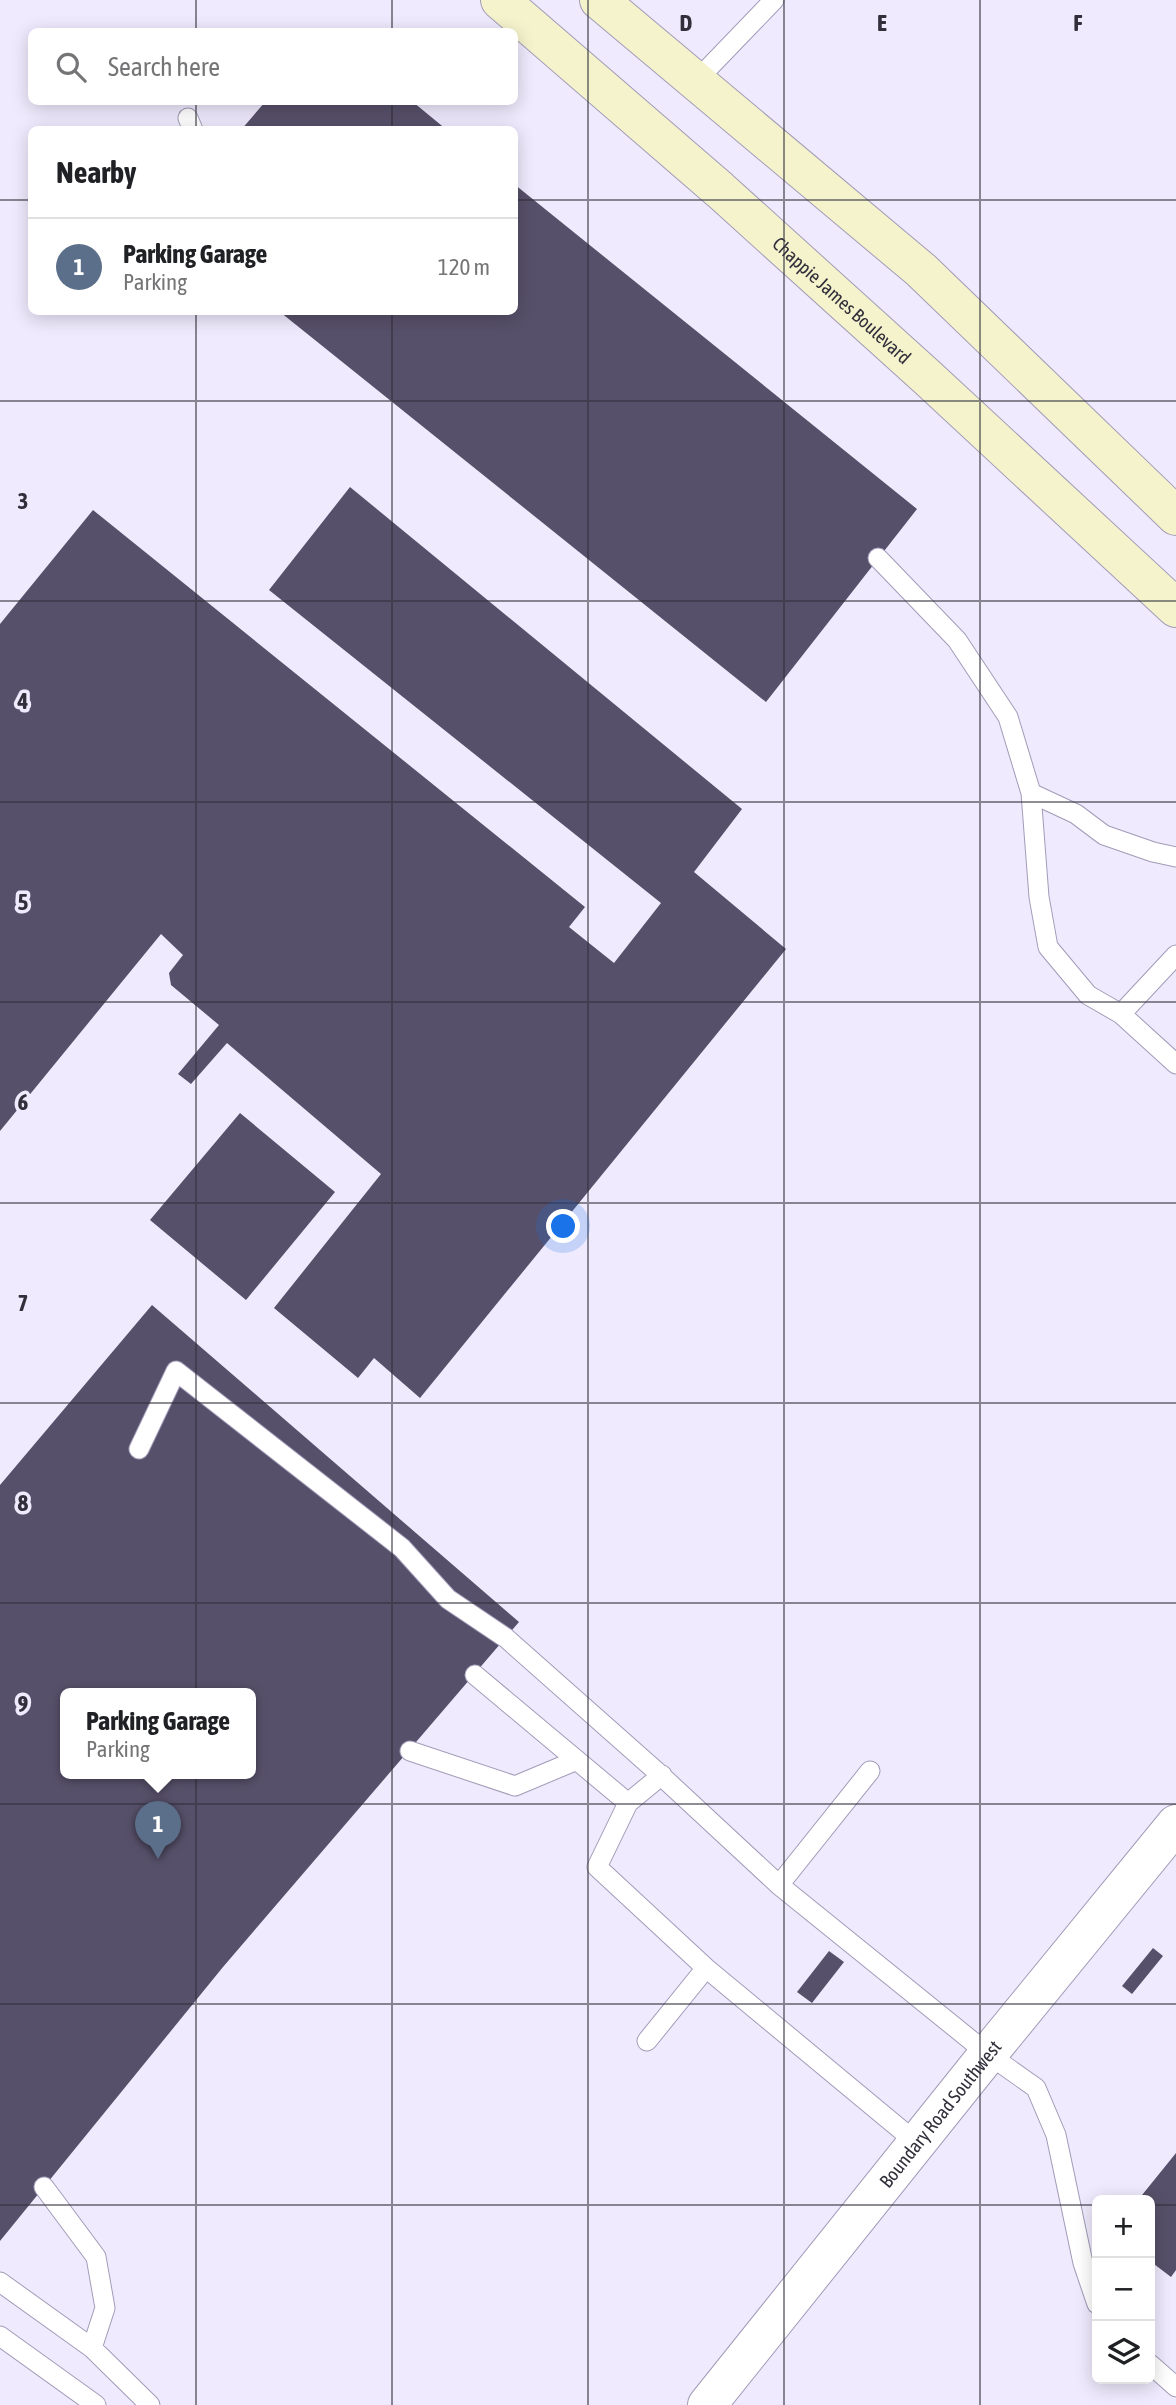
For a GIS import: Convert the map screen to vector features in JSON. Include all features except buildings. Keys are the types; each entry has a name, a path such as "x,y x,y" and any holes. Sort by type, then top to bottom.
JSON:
{"street":[{"name":"Chappie James Boulevard","path":"500,0 730,199 1176,608"},
{"path":"599,0 921,270 1176,516"},
{"name":"Boundary Road Southwest","path":"707,2405 1176,1824"}],"lane":[{"path":"696,81 774,0"},
{"path":"878,558 957,640 1008,717 1031,793 1039,897 1048,947 1088,995 1121,1014 1176,1064"},
{"path":"1031,793 1076,814 1104,835 1176,857"},
{"path":"1121,1014 1176,955"},
{"path":"139,1449 176,1371 402,1548 448,1599 506,1638 662,1775 779,1885 988,2054 1036,2088 1056,2135 1083,2263 1092,2289"},
{"path":"475,1675 628,1803"},
{"path":"410,1751 515,1786 577,1760"},
{"path":"779,1885 870,1771"},
{"path":"662,1775 628,1803 597,1867 706,1968 917,2143"},
{"path":"647,2041 706,1968"},
{"path":"44,2186 96,2257 106,2308 92,2348"},
{"path":"0,2283 92,2348 150,2405"},
{"path":"0,2336 96,2405"},
{"path":"1155,2368 1176,2387"}],"place":[{"name":"Parking Garage","path":"158,1859"}]}
